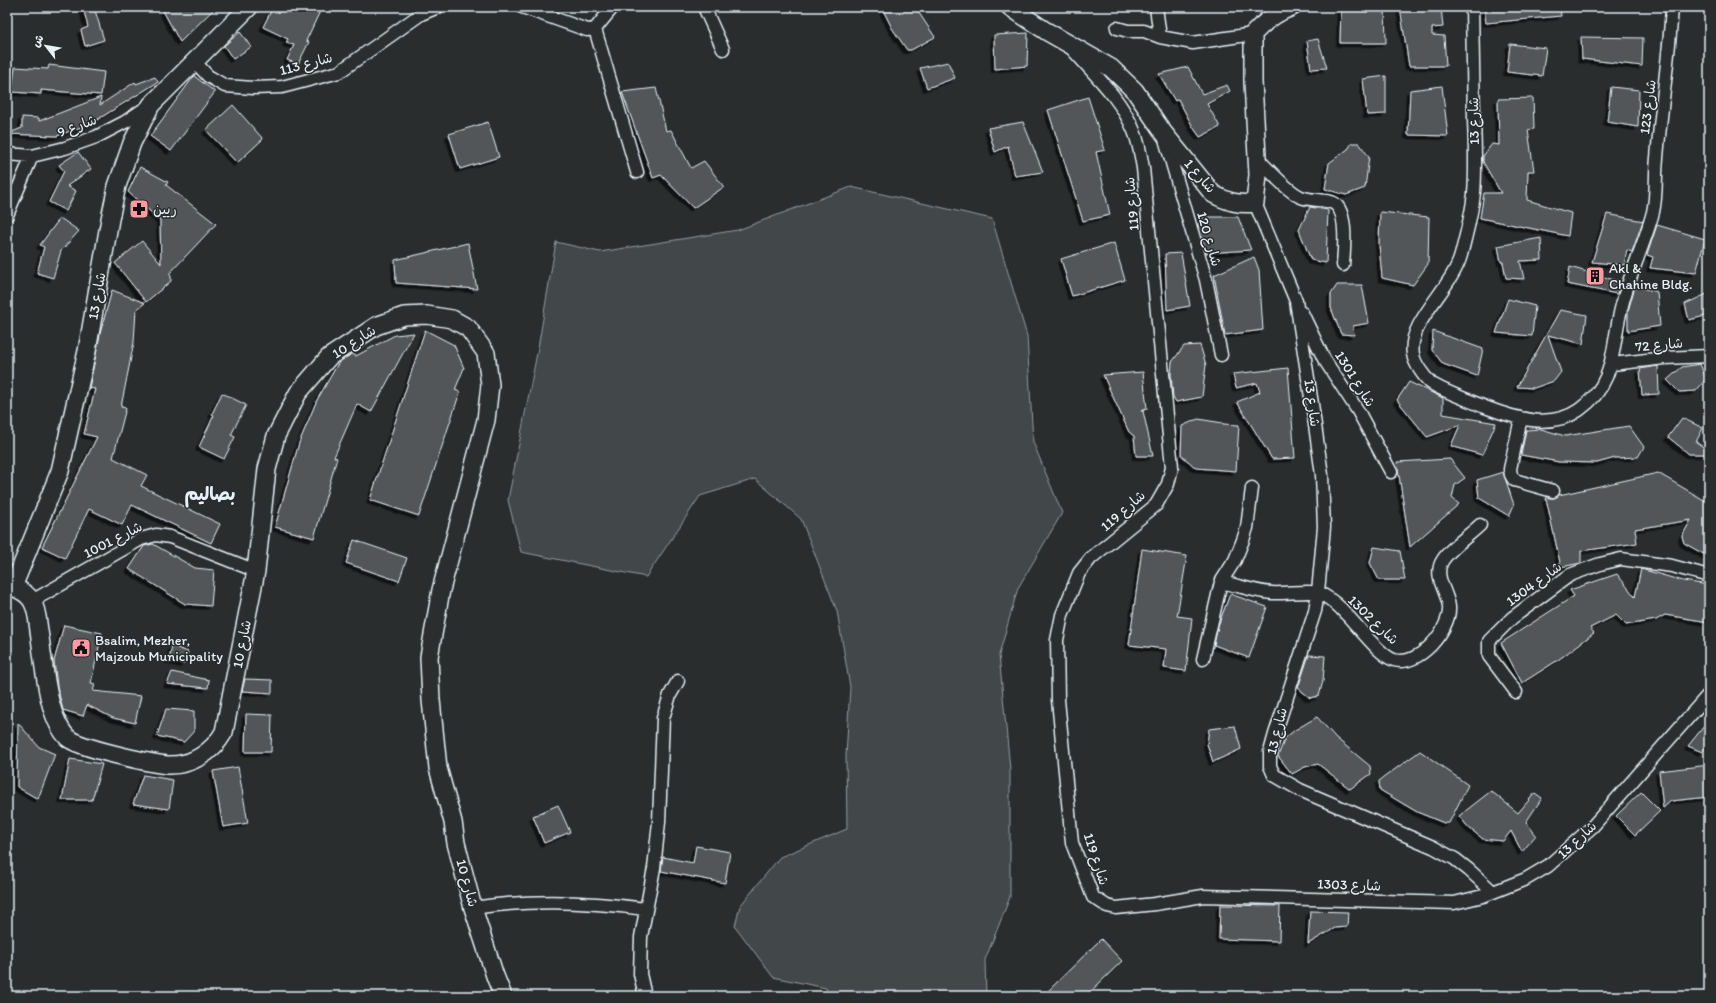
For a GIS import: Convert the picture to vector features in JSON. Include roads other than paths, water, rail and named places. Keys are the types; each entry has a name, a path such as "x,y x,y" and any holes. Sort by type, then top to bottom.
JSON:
{"main road":[{"name":"شارع 13","path":"10,589 60,471 87,351 117,186 132,143 151,105 249,7"},
{"name":"شارع 1","path":"1010,7 1046,32 1111,68 1135,91 1163,132 1213,194 1234,203 1255,203"},
{"path":"1255,203 1258,175 1253,82 1253,34 1284,8"},
{"name":"شارع 10","path":"32,601 38,624 50,704 59,726 69,738 85,747 161,764 178,765 206,754 218,744 224,732 256,571 267,469 276,436 298,393 329,358 376,326 404,316 427,315 452,319 468,328 486,353 490,384 486,420 441,590 429,657 431,700 438,768 473,908 503,996"},
{"path":"10,589 21,590 32,601"}],"street":[{"name":"شارع 113","path":"195,62 208,76 225,86 253,88 282,87 338,72 415,18 438,7"},
{"path":"522,7 580,29 587,30 595,29 613,7"},
{"path":"704,7 723,49"},
{"path":"1156,7 1160,37"},
{"name":"شارع 13","path":"1472,7 1474,193 1468,229 1459,261 1447,285 1416,328 1412,341 1413,357 1423,374 1431,383 1504,414 1540,421 1554,420 1567,416 1580,409 1594,395 1606,379 1612,364"},
{"name":"شارع 123","path":"1612,364 1621,306 1654,210 1656,158 1670,46 1672,7"},
{"path":"1116,28 1144,31 1160,37 1193,43 1253,34"},
{"path":"595,29 637,172"},
{"name":"شارع 119","path":"1067,43 1107,87 1124,110 1134,132 1144,168 1172,467 1168,484 1156,505 1091,558 1079,573 1062,615 1057,640 1058,700 1072,843 1093,897 1107,906 1116,908 1155,904 1203,896"},
{"name":"شارع 9","path":"7,154 32,156 65,148 96,137 125,122 151,105"},
{"name":"شارع 120","path":"1163,132 1206,280 1221,355"},
{"path":"7,215 32,156"},
{"path":"1257,158 1299,197 1332,202 1337,205 1345,229 1343,265"},
{"name":"شارع 13","path":"1255,203 1296,301 1322,475 1324,527 1318,592 1305,643 1270,752 1270,766 1274,775 1300,790 1433,847 1455,859 1470,870 1493,892 1526,879 1548,866 1592,827 1709,694"},
{"name":"شارع 1301","path":"1296,301 1324,359 1358,411 1391,472"},
{"name":"شارع 72","path":"1612,364 1665,358 1709,356"},
{"path":"1521,418 1510,468 1511,475 1514,480 1553,491"},
{"path":"1203,659 1221,582 1235,560 1247,528 1252,488"},
{"name":"شارع 1302","path":"1318,592 1346,613 1375,645 1394,660 1408,660 1416,658 1442,632 1448,620 1449,607 1440,581 1440,565 1447,555 1480,525"},
{"name":"شارع 1001","path":"32,601 142,539 156,535 178,540 256,571"},
{"name":"شارع 1304","path":"1516,692 1489,656 1489,641 1512,618 1570,575 1621,559 1672,566 1709,576"},
{"path":"1221,582 1271,593 1318,592"},
{"path":"645,996 640,974 641,937 654,868 659,822 662,718 670,695 678,681"},
{"name":"شارع 1303","path":"1203,896 1454,903 1493,892"},
{"path":"473,908 507,903 545,902 599,903 646,909"}],"place":[{"name":"ريين","path":"139,209"},
{"name":"Akl & Chahine Bldg.","path":"1595,276"},
{"name":"Bsalim, Mezher, Majzoub Municipality","path":"81,648"}],"district":[{"name":"بصاليم","path":"210,494"}]}
